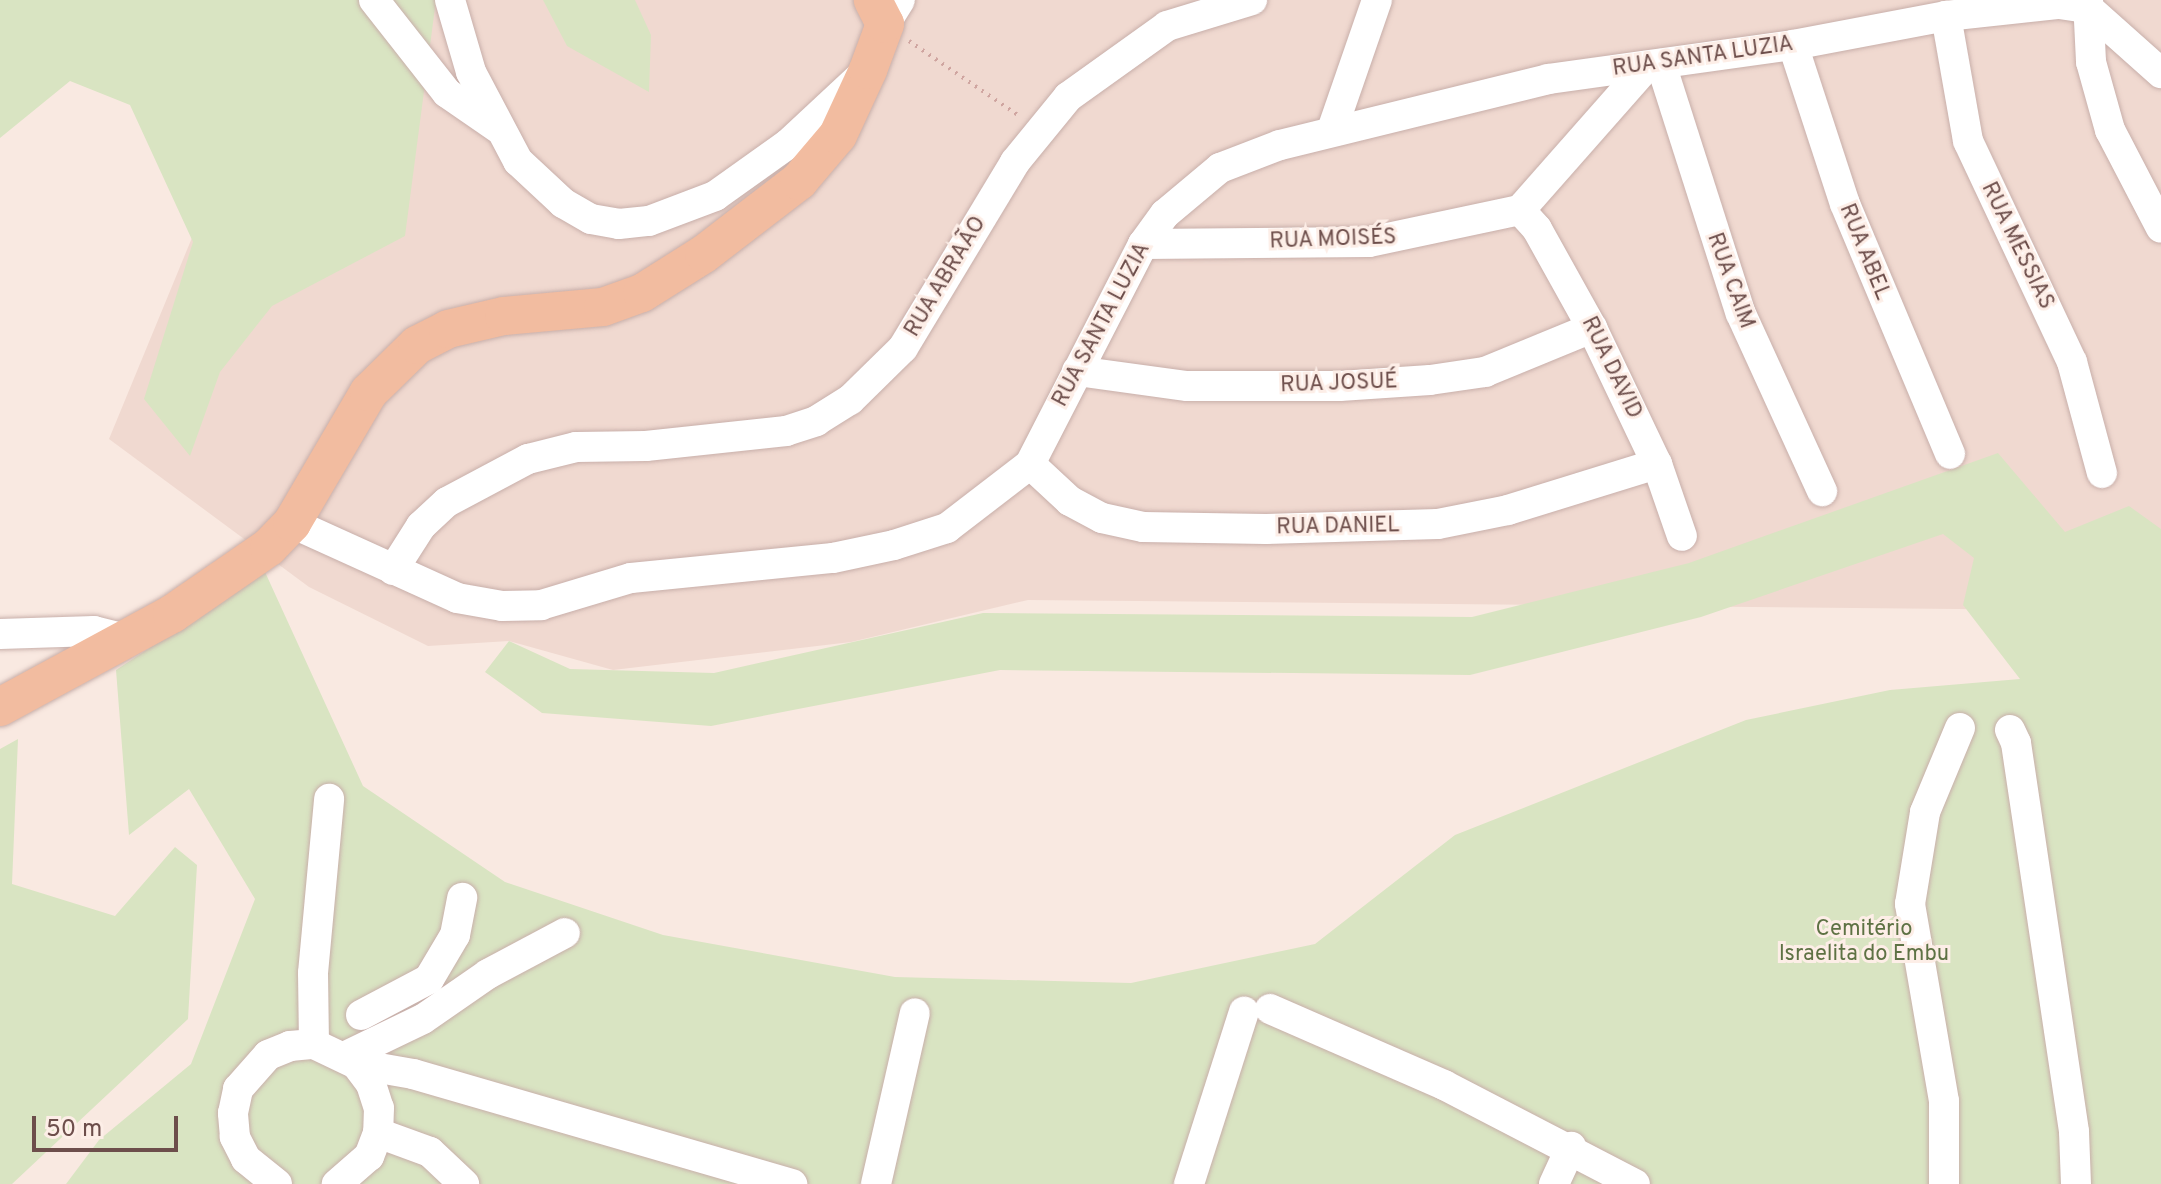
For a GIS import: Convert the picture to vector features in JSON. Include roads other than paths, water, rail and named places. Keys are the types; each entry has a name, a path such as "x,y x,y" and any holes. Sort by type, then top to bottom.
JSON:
{"main road":[{"path":"0,707 127,639 217,585 292,523 369,392 417,345 476,322 603,307 642,293 704,254 799,181 838,135 868,70 886,8"}],"street":[{"path":"374,0 447,93 498,128"},
{"path":"450,0 471,72 518,161 563,203 591,219 619,224 649,221 715,196 752,173 868,70"},
{"name":"RUA ABRAÃO","path":"393,570 421,526 447,502 528,459 576,447 646,446 786,431 816,421 850,400 922,321 1039,129 1098,71 1156,33 1252,0"},
{"path":"1332,130 1377,0"},
{"path":"2088,4 2161,73"},
{"path":"2088,4 2091,62 2110,130 2161,228"},
{"name":"RUA SANTA LUZIA","path":"292,523 457,598 502,606 541,605 631,578 833,558 947,528 1030,464 1143,244 1165,214 1220,168 1332,130 1548,79 1793,45 1938,8 2088,4"},
{"name":"RUA MESSIAS","path":"1938,8 1968,141 2072,362 2102,473"},
{"name":"RUA ABEL","path":"1793,45 1845,204 1950,454"},
{"path":"1520,210 1654,65"},
{"name":"RUA CAIM","path":"1654,65 1741,314 1822,491"},
{"name":"RUA MOISÉS","path":"1143,244 1369,242 1520,210"},
{"name":"RUA DAVID","path":"1520,210 1537,229 1592,328 1657,464 1682,536"},
{"name":"RUA JOSUÉ","path":"1077,371 1187,386 1340,386 1430,380 1485,372 1592,328"},
{"name":"RUA DANIEL","path":"1030,464 1070,501 1102,518 1143,527 1266,529 1438,524 1508,510 1657,464"},
{"path":"0,634 94,631 127,639"},
{"path":"1944,1184 1944,1101 1910,904 1925,812 1960,728"},
{"path":"2010,730 2072,1116 2076,1184"},
{"path":"314,1044 313,973 329,799"},
{"path":"361,1015 429,979 455,935 462,898"},
{"path":"351,1060 423,1019 488,974 565,933"},
{"path":"1189,1184 1257,1010 1571,1147 1635,1184"},
{"path":"876,1184 915,1013"},
{"path":"277,1184 246,1159 235,1137 233,1113 238,1089 268,1055 290,1046 314,1044 351,1060 413,1074 792,1184"},
{"path":"337,1184 369,1156 378,1133 375,1096 351,1060"},
{"path":"378,1133 430,1152 464,1184"},
{"path":"1554,1184 1571,1147"}],"park label":[{"name":"Cemitério Israelita do Embu","path":"1864,942"}]}
